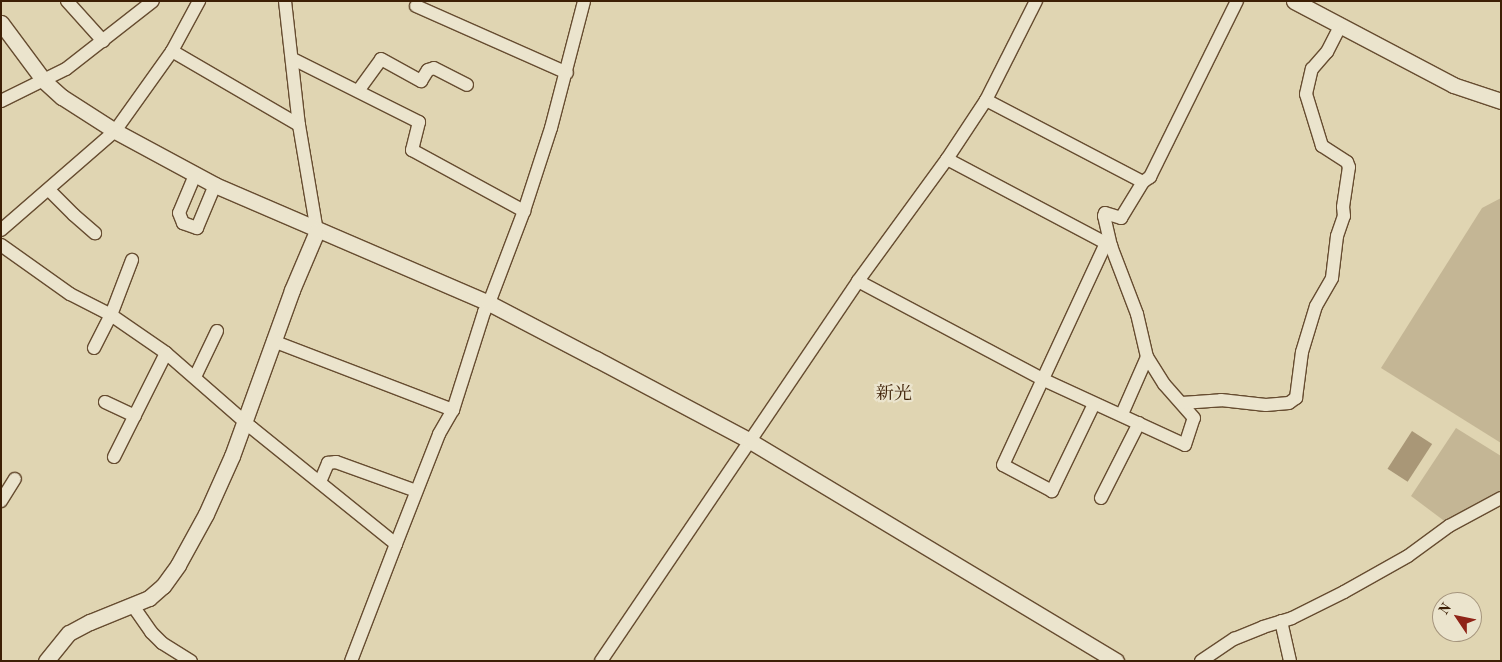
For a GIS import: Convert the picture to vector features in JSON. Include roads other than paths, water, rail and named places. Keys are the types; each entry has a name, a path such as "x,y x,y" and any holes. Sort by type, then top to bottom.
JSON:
{"street":[{"path":"68,1 103,40"},
{"path":"1,101 44,81 66,68 153,1"},
{"path":"1,230 115,131 172,51 199,1"},
{"path":"46,661 69,633 90,622 149,598 163,586 178,565 206,514 245,422 273,341 317,231 299,125 285,1"},
{"path":"351,661 416,491 440,434 453,410 484,312 524,211 566,73 584,1"},
{"path":"600,661 858,282 947,159 986,100 1036,1"},
{"path":"858,282 1044,380 1094,404 1122,414 1186,445 1194,418 1164,384 1148,357 1137,314 1109,245 1104,216 1105,213 1121,218 1143,182 1150,177 1237,1"},
{"path":"1294,1 1453,85 1501,101"},
{"path":"416,6 566,73"},
{"path":"1,23 44,81 62,97 115,131 214,185 317,231 489,303 750,441 1116,661"},
{"path":"1182,403 1221,400 1266,405 1289,403 1296,398 1302,352 1316,306 1332,278 1337,236 1344,216 1343,206 1349,168 1346,162 1322,146 1306,94 1312,69 1327,52 1340,26"},
{"path":"172,51 299,125"},
{"path":"293,59 419,122 412,150 524,211"},
{"path":"358,91 381,59 420,81 428,70 434,68 467,85"},
{"path":"986,100 1143,182"},
{"path":"947,159 1109,245"},
{"path":"195,175 179,213 183,223 197,228 214,185"},
{"path":"49,190 95,233"},
{"path":"1,245 70,294 111,315 166,353 195,376 245,422 396,544"},
{"path":"1094,404 1052,491 1003,465 1109,245"},
{"path":"94,348 111,315 132,260"},
{"path":"195,376 217,331"},
{"path":"273,341 453,410"},
{"path":"114,457 166,353"},
{"path":"1122,414 1148,357"},
{"path":"106,402 135,416"},
{"path":"1101,498 1139,423"},
{"path":"320,482 328,463 336,462 416,491"},
{"path":"1,501 15,479"},
{"path":"1201,661 1234,639 1292,618 1344,592 1408,556 1449,526 1501,498"},
{"path":"133,606 151,632 162,643 191,661"},
{"path":"1281,621 1290,661"}],"district":[{"name":"新光","path":"894,394"}]}
